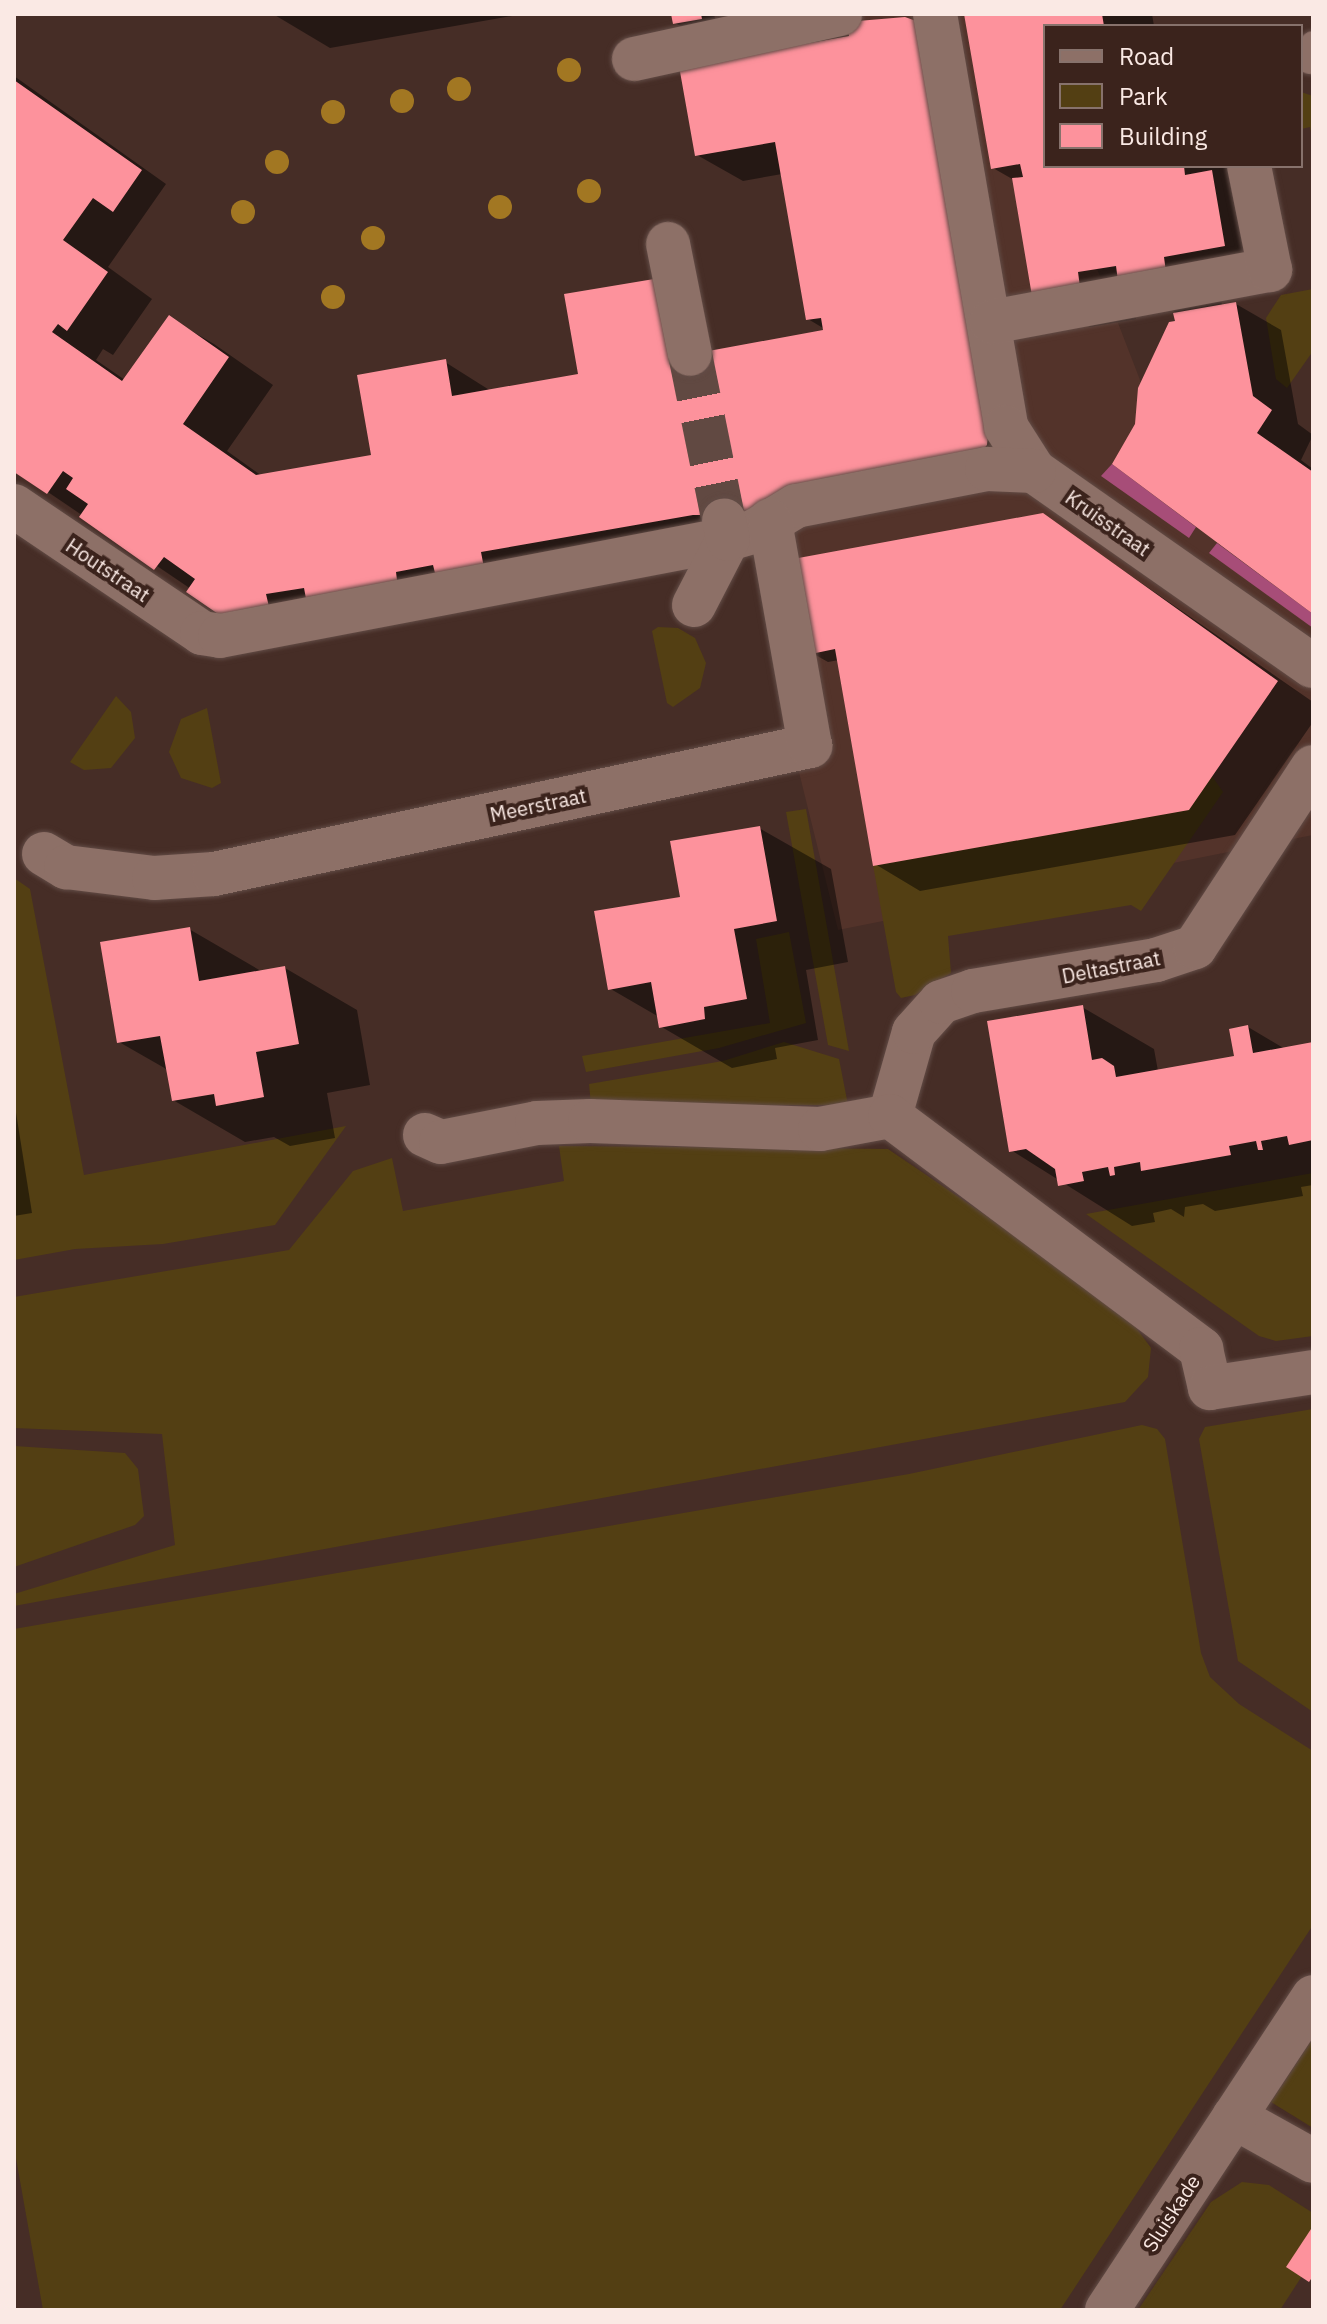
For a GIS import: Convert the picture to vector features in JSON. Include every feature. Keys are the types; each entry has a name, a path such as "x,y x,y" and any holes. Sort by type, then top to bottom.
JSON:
{"street":[{"path":"634,59 840,14"},
{"name":"Kruisstraat","path":"935,14 991,322 1006,427 1034,471 1313,666"},
{"path":"991,322 1270,270 1249,168"},
{"path":"668,244 690,354"},
{"path":"694,605 726,529 770,521 796,506 973,472 1034,471"},
{"name":"Houtstraat","path":"14,506 202,633 220,636 726,529"},
{"name":"Meerstraat","path":"44,854 66,867 154,878 214,874 810,746 770,521"},
{"name":"Deltastraat","path":"890,1116 914,1032 941,1002 973,991 1156,960 1195,947 1313,767"},
{"path":"425,1135 441,1142 537,1123 590,1121 820,1129 890,1116 1201,1349 1210,1388 1313,1372"},
{"name":"Sluiskade","path":"1107,2310 1313,1997"},
{"path":"1234,2117 1313,2161"}],"shaded area":[{"path":"759,14 1059,14 1043,24 1043,168 1046,168 1091,253 1162,437 1313,557 1313,835 838,930 797,764 760,564 846,419"},
{"path":"1112,464 1196,527 1189,538 1101,476"},
{"path":"1217,543 1313,614 1313,628 1209,553"}],"green space":[{"path":"1303,93 1313,96 1313,142 1310,127 1303,129"},
{"path":"1313,289 1313,351 1287,388 1276,379 1266,318 1281,295"},
{"path":"658,627 678,628 695,638 706,663 700,688 673,707 667,703 652,631"},
{"path":"116,696 131,712 135,738 111,768 84,770 70,762"},
{"path":"207,708 221,783 212,788 181,778 169,752 181,719"},
{"path":"1212,776 1223,792 1141,911 1131,905 948,936 951,973 915,995 901,998 896,992 873,865"},
{"path":"806,809 849,1051 828,1045 786,812"},
{"path":"14,878 30,889 84,1175 346,1126 275,1225 163,1244 75,1249 14,1260"},
{"path":"789,932 806,1023 719,1048 586,1072 582,1056 770,1023 756,939"},
{"path":"784,1042 839,1059 848,1105 591,1105 589,1084 723,1061"},
{"path":"559,1146 888,1149 1121,1307 1151,1348 1148,1377 1125,1402 14,1606 14,1594 175,1545 162,1434 14,1428 14,1297 289,1250 353,1171 392,1158 403,1211 564,1181"},
{"path":"1313,1173 1313,1336 1276,1341 1259,1336 1086,1214"},
{"path":"1313,1409 1313,1712 1238,1661 1199,1439 1205,1427"},
{"path":"1142,1425 1157,1429 1165,1439 1201,1653 1210,1677 1239,1704 1313,1751 1313,1925 1060,2310 43,2310 14,2147 14,1629 909,1474"},
{"path":"14,1446 125,1453 138,1469 144,1516 135,1525 14,1567"},
{"path":"1313,2038 1313,2128 1271,2102"},
{"path":"1242,2182 1269,2185 1313,2213 1313,2259 1280,2310 1138,2310 1211,2202"}],"building":[{"path":"671,14 701,14 702,19 673,24"},
{"path":"964,14 1102,14 1104,24 1043,24 1043,168 1184,168 1185,175 1212,170 1225,246 1164,257 1166,272 1118,281 1116,266 1078,272 1080,287 1032,296 1012,178 1023,177 1020,164 991,169"},
{"path":"905,17 930,26 990,420 987,445 976,458 740,515 693,515 481,552 485,573 437,581 433,565 396,572 398,588 307,604 304,588 266,594 270,611 224,618 186,592 195,579 164,557 154,570 79,517 88,504 66,489 73,478 63,471 47,494 14,472 14,80 142,170 113,212 93,198 63,240 108,272 67,331 58,324 52,332 122,381 169,315 229,357 183,424 256,475 371,455 357,375 446,359 452,396 578,374 564,294 654,279 703,352 823,330 821,318 806,320 775,142 695,156 679,66 849,36 846,22"},
{"path":"1236,302 1253,396 1272,410 1257,433 1313,472 1313,614 1112,464 1135,424 1138,388 1169,322 1175,321 1173,313"},
{"path":"1043,513 1278,681 1189,810 873,866 835,649 811,654 793,559"},
{"path":"760,826 777,921 734,929 747,999 704,1007 705,1019 659,1028 651,982 608,990 594,911 680,897 670,841"},
{"path":"190,927 199,981 285,966 299,1044 256,1052 264,1097 216,1106 214,1094 172,1101 160,1036 117,1043 100,942"},
{"path":"1083,1005 1092,1060 1102,1058 1114,1066 1116,1077 1234,1056 1229,1029 1248,1025 1253,1053 1313,1042 1313,1140 1289,1145 1287,1136 1261,1141 1263,1150 1258,1150 1256,1141 1229,1146 1231,1155 1141,1171 1140,1162 1114,1167 1115,1175 1110,1176 1108,1167 1082,1172 1084,1181 1058,1186 1055,1169 1026,1149 1009,1152 987,1021"},
{"path":"1313,2226 1313,2276 1309,2282 1286,2267"}],"tunnel":[{"path":"690,354 723,518"}]}
